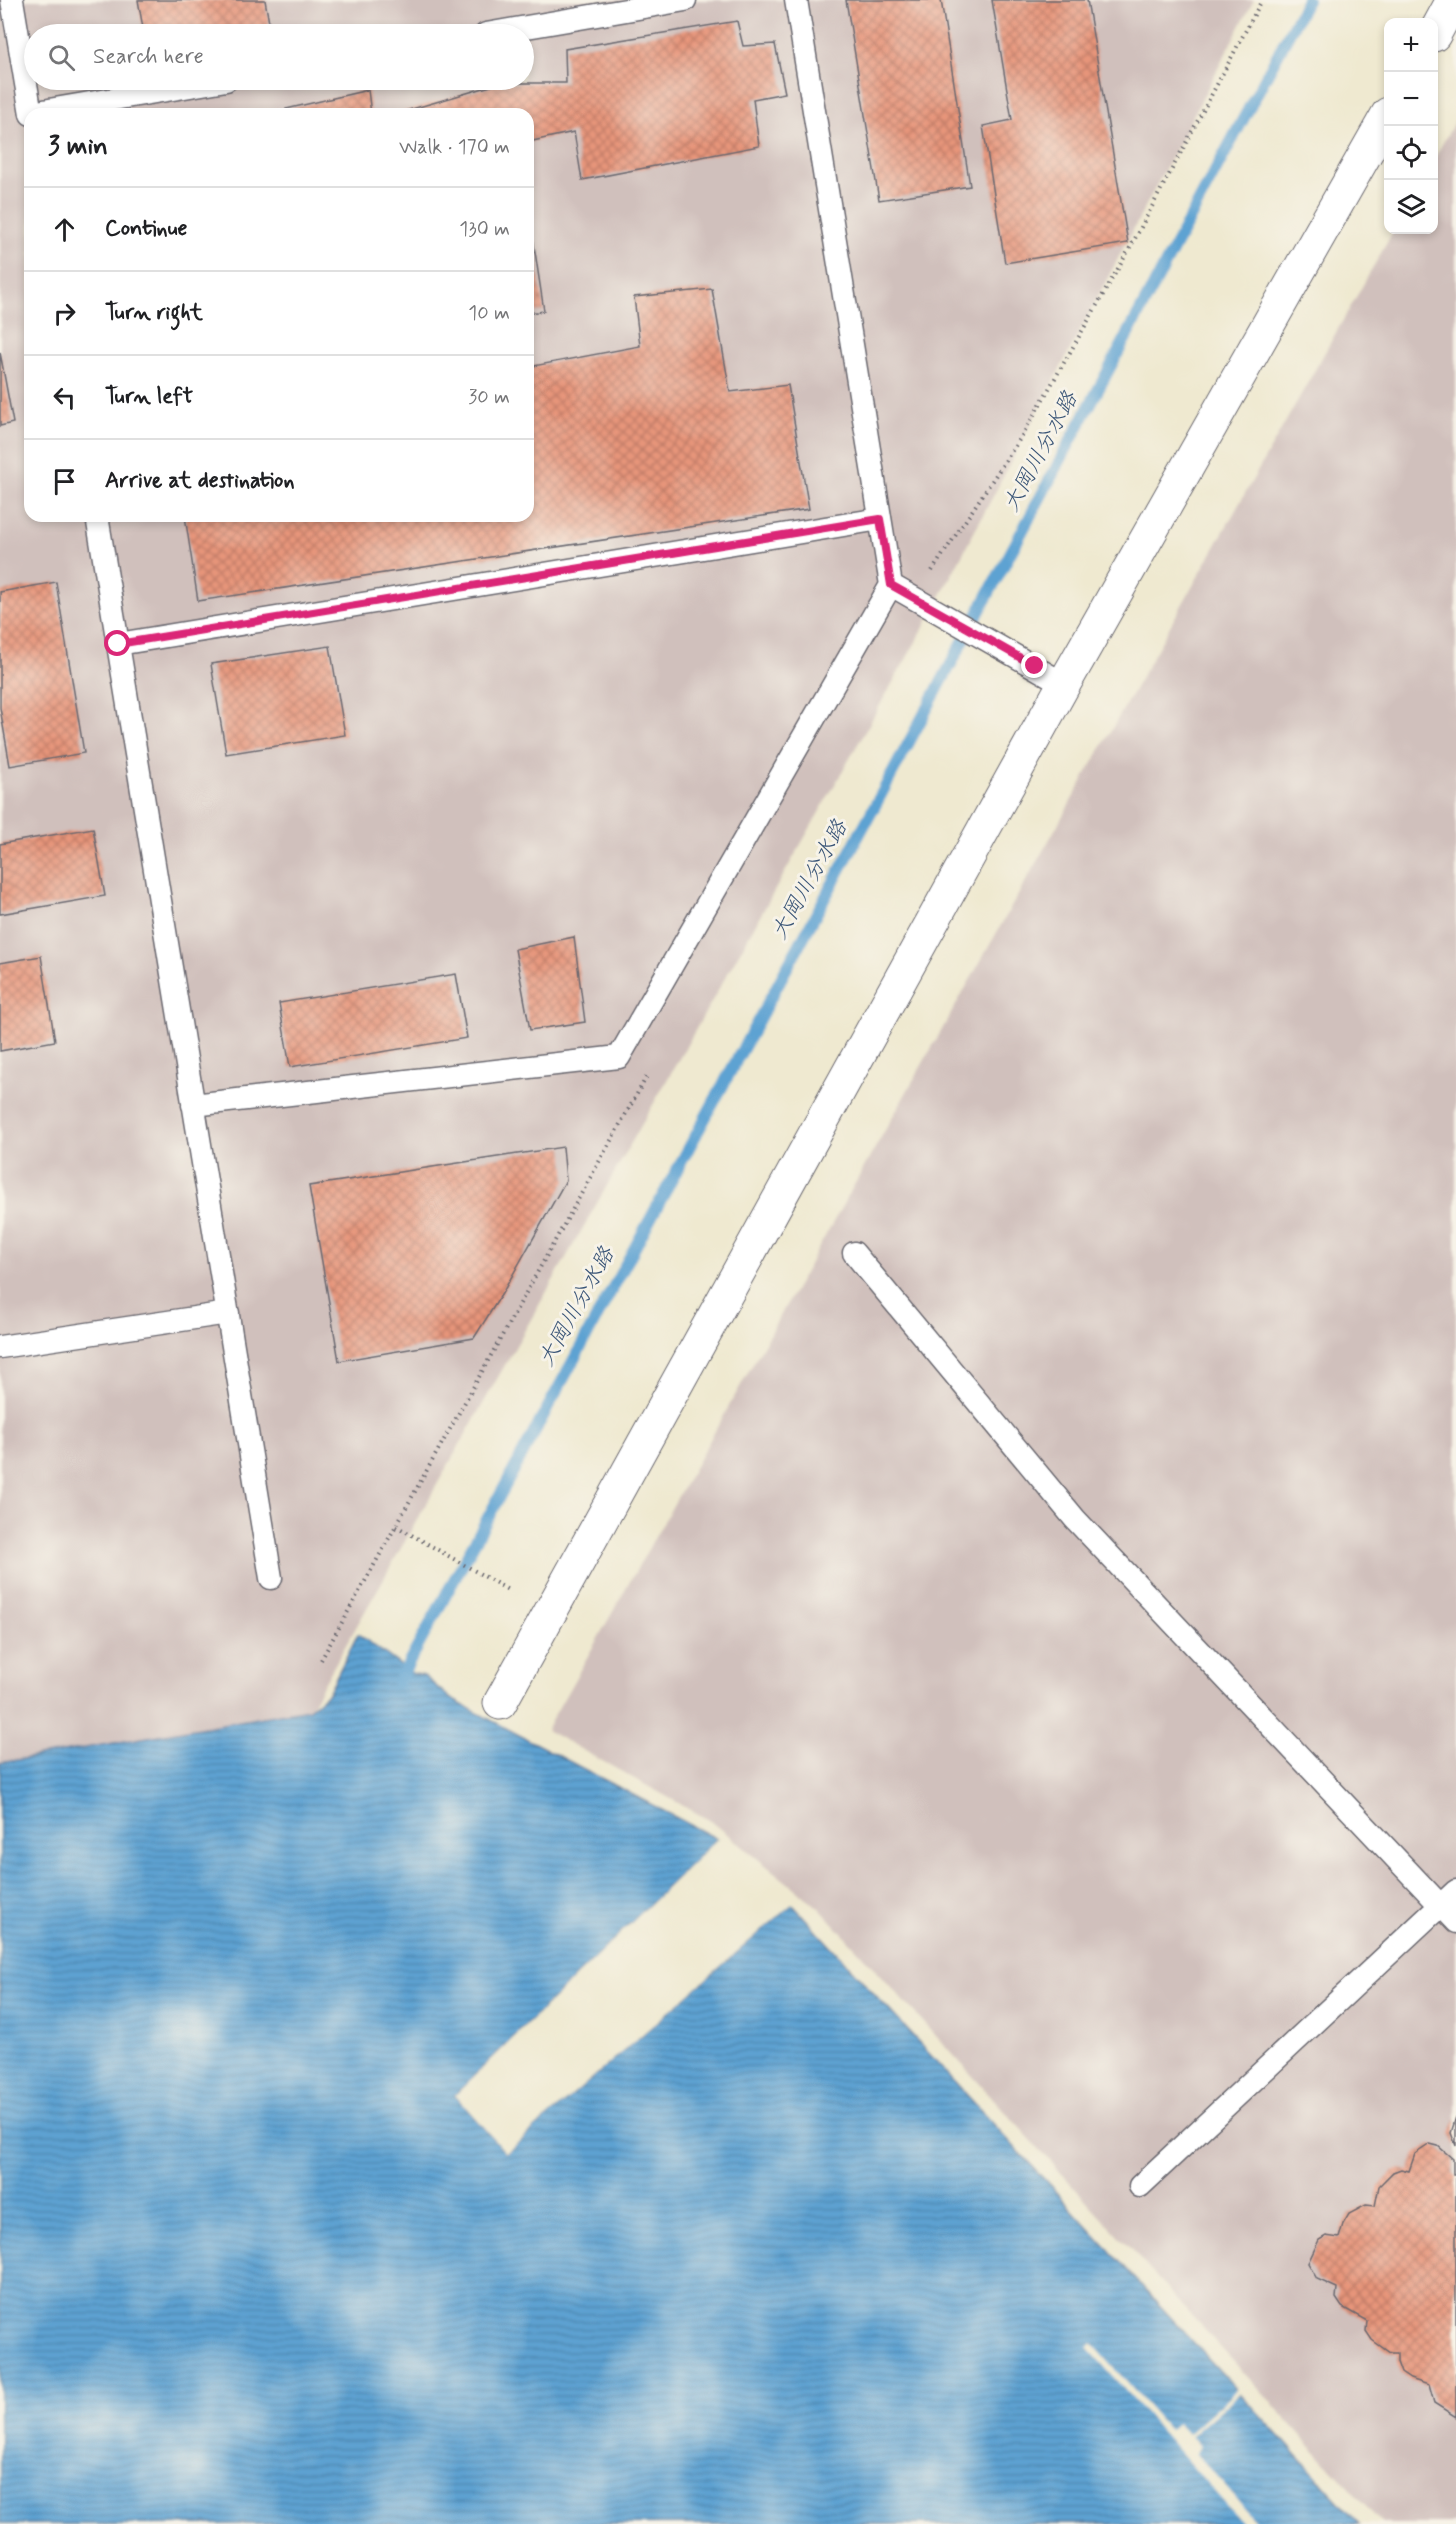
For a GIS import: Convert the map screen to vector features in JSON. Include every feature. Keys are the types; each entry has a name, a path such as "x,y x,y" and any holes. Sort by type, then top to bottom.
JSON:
{"street":[{"path":"1438,28 1454,0"},
{"path":"500,1703 1064,684 1384,123"}],"lane":[{"path":"12,0 24,72"},
{"path":"534,26 686,0"},
{"path":"194,1105 619,1057 891,585 796,0"},
{"path":"27,90 30,108"},
{"path":"65,108 169,90"},
{"path":"118,644 880,519"},
{"path":"98,522 272,1578"},
{"path":"891,585 1064,684"},
{"path":"854,1253 1075,1519 1448,1898 1456,1922"},
{"path":"0,1347 228,1313"},
{"path":"1140,2186 1448,1898"}],"path":[{"path":"921,602 1023,434 1131,246 1262,0"},
{"path":"321,1660 652,1067"},
{"path":"396,1526 510,1591"}],"shaded area":[{"path":"0,0 1254,0 921,633 309,1710 0,1762"},
{"path":"1456,119 1456,2524 1382,2524 819,1908 711,1821 546,1730 1392,234 1438,234 1438,152"}],"water":[{"path":"358,1634 411,1673 424,1676 451,1699 717,1839 455,2095 506,2153 792,1904 1360,2524 0,2524 0,1763 309,1709 328,1693"}],"pier":[{"path":"717,1839 719,1841 459,2096 506,2149 790,1902 792,1904 506,2153 455,2095"},
{"path":"1092,2343 1169,2430 1178,2423 1188,2434 1239,2388 1242,2391 1191,2436 1201,2447 1196,2453 1258,2524 1243,2524 1088,2348"}],"building":[{"path":"138,0 265,0 269,24 142,24"},
{"path":"846,0 941,0 970,186 879,200"},
{"path":"992,0 1087,0 1128,243 1005,263 983,126 1012,120"},
{"path":"737,21 743,46 775,44 785,93 753,99 759,146 582,180 574,132 534,141 534,108 416,108 477,90 534,90 534,83 566,83 565,49"},
{"path":"368,90 370,108 290,108"},
{"path":"534,245 544,311 534,312"},
{"path":"712,289 730,392 788,385 809,509 198,601 186,522 534,522 534,366 640,346 634,297"},
{"path":"0,352 13,423 0,426"},
{"path":"56,582 84,753 10,766 0,708 0,592"},
{"path":"330,646 345,735 226,754 211,664"},
{"path":"93,828 105,896 0,914 0,844"},
{"path":"574,937 585,1022 530,1030 515,949"},
{"path":"41,956 55,1041 0,1051 0,963"},
{"path":"456,974 467,1038 290,1067 279,1003"},
{"path":"563,1147 566,1180 503,1292 474,1338 339,1361 309,1186"},
{"path":"1456,2117 1456,2146 1451,2133"},
{"path":"1430,2144 1438,2146 1453,2159 1453,2175 1456,2175 1456,2417 1434,2403 1429,2385 1410,2379 1401,2373 1397,2353 1390,2353 1372,2340 1366,2331 1367,2321 1342,2307 1336,2298 1337,2288 1317,2279 1308,2263 1319,2240 1326,2236 1339,2238 1349,2214 1366,2205 1375,2206 1379,2186 1393,2172 1401,2169 1409,2171 1415,2154"}],"waterway":[{"name":"大岡川分水路","path":"398,1683 877,802 1307,0"}],"route":[{"path":"118,644 880,519 891,585 1035,666"}]}
